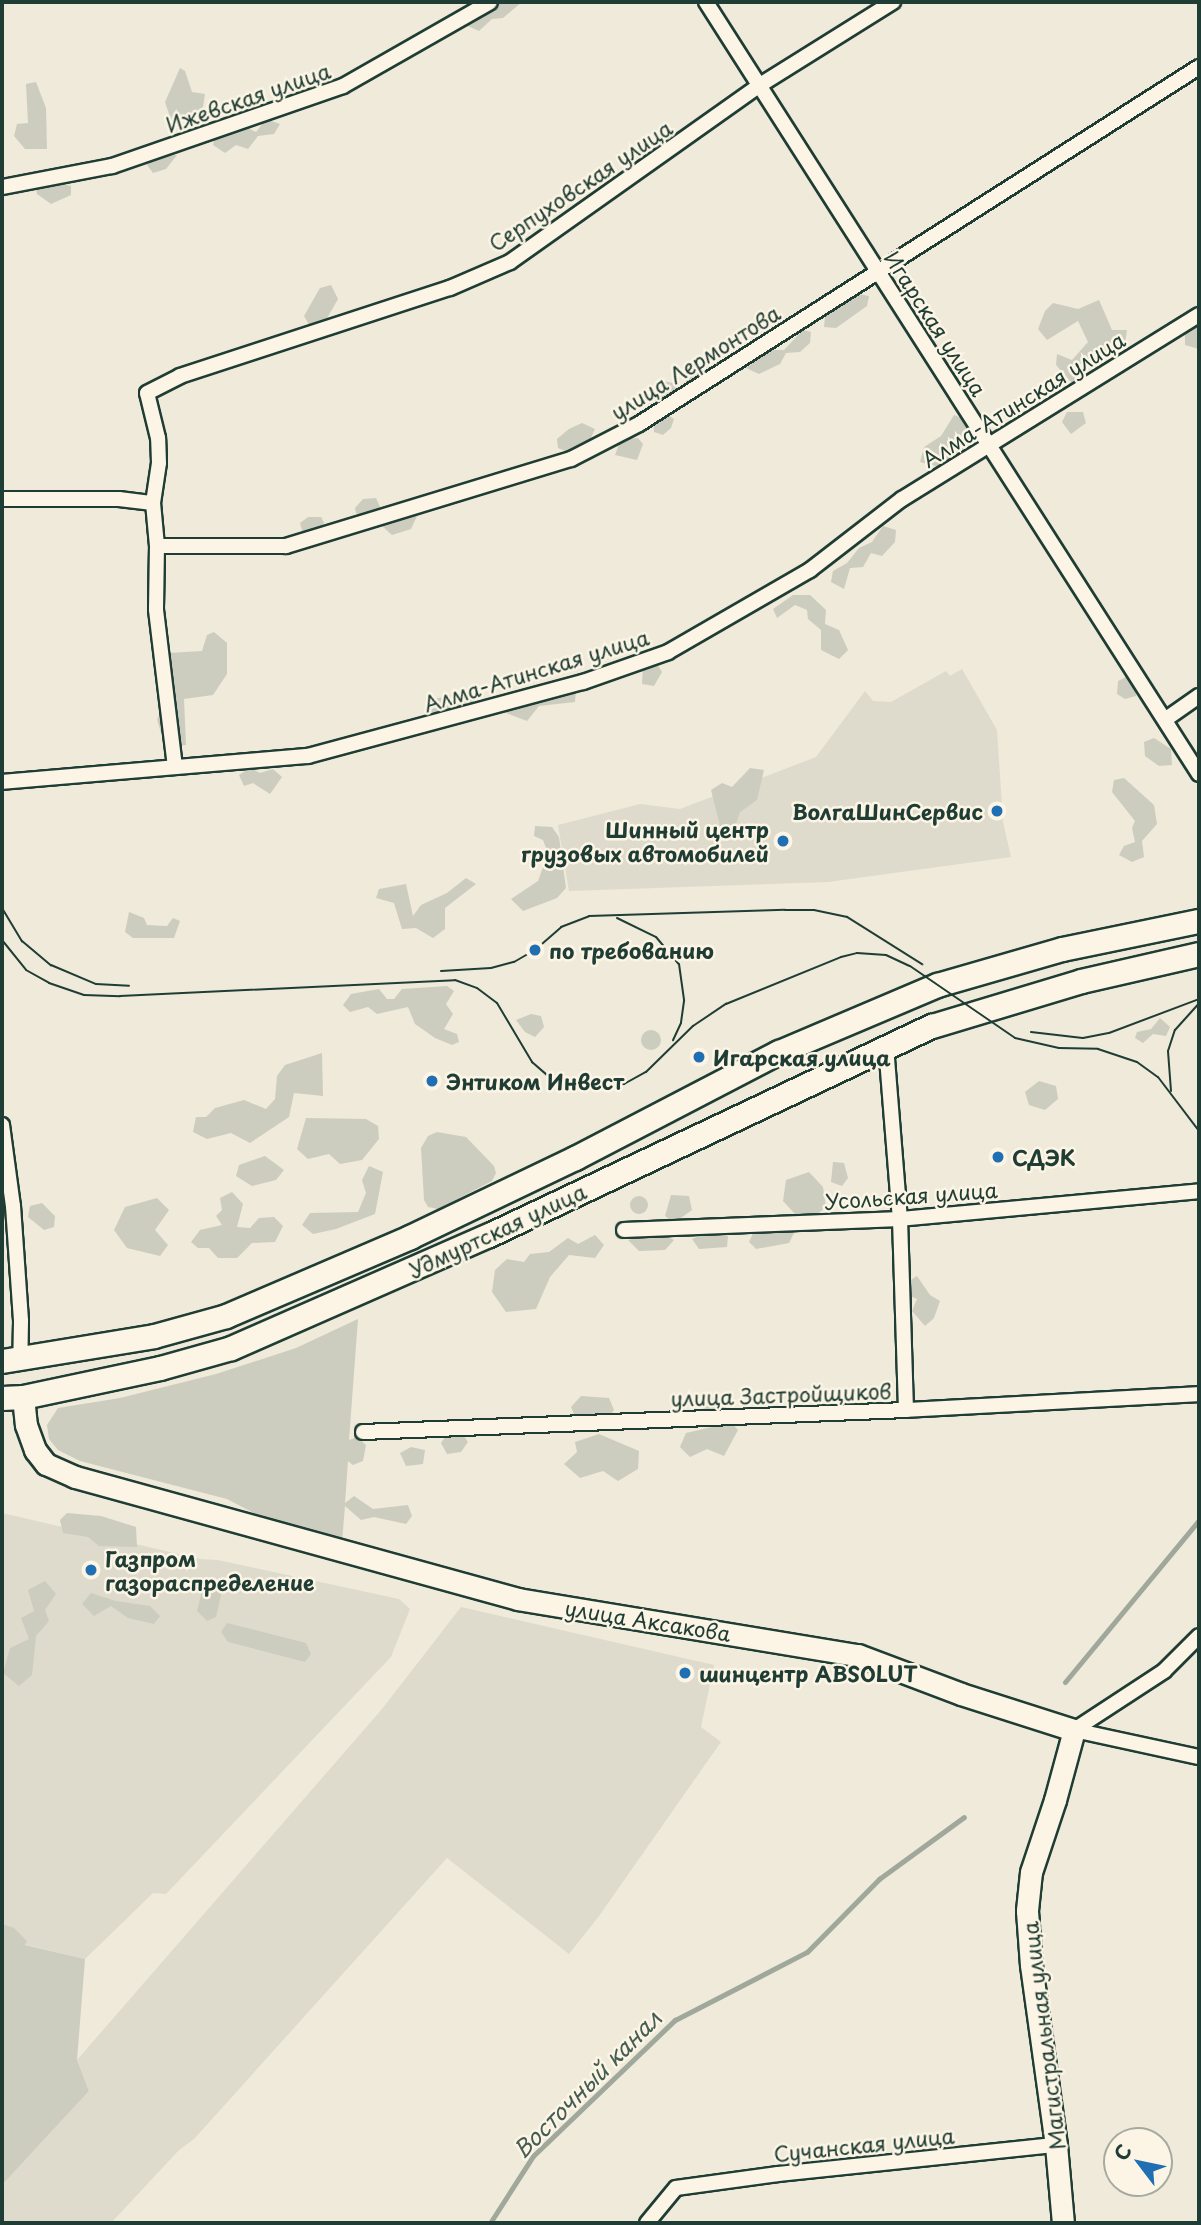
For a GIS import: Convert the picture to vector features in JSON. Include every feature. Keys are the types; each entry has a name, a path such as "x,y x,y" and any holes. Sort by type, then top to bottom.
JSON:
{"main road":[{"name":"Удмуртская улица","path":"11,1361 154,1336 226,1316 294,1289 575,1158 779,1052 937,985 1062,949 1199,921"},
{"name":"Удмуртская улица","path":"12,1397 160,1368 231,1348 296,1322 489,1235 886,1046 975,1011 1081,981 1199,954"},
{"path":"11,1361 12,1397"}],"street":[{"name":"Ижевская улица","path":"2,187 112,166 343,86 490,2"},
{"name":"Игарская улица","path":"706,2 1199,774"},
{"name":"Серпуховская улица","path":"153,503 159,463 158,438 147,393 180,376 450,288 510,262 760,85 893,2"},
{"name":"улица Лермонтова","path":"157,546 286,546 571,458 639,424 1199,67"},
{"name":"Алма-Атинская улица","path":"2,782 308,756 583,682 668,652 810,570 902,499 1199,316"},
{"path":"2,499 119,499 153,503 157,546 156,609 176,767"},
{"path":"1166,719 1199,696"},
{"path":"886,1046 900,1219 906,1410"},
{"path":"2,1125 13,1206 21,1321 11,1361"},
{"name":"Усольская улица","path":"624,1230 900,1219 1199,1191"},
{"name":"улица Застройщиков","path":"363,1432 906,1410 1199,1394"},
{"name":"улица Аксакова","path":"12,1397 35,1450 46,1464 75,1477 518,1599 858,1655 961,1694 1074,1730"},
{"path":"1074,1730 1164,1671 1199,1636"},
{"path":"1074,1730 1199,1757"},
{"name":"Магистральная улица","path":"1063,2223 1056,2145 1031,1965 1027,1911 1031,1872 1055,1800 1074,1730"},
{"name":"Сучанская улица","path":"647,2223 676,2188 778,2174 1056,2145"}],"shaded area":[{"path":"495,2 522,2 503,18 492,19 479,31 468,26 468,19 479,11 489,12"},
{"path":"180,68 185,71 192,92 205,94 202,113 172,123 165,102"},
{"path":"36,82 46,108 47,149 25,149 14,136 17,124 28,123 26,84"},
{"path":"266,119 280,124 274,134 258,136 248,149 236,145 225,153 213,145 215,136 243,126 256,132"},
{"path":"177,155 166,169 153,173 147,165 157,156"},
{"path":"49,181 71,186 71,195 51,204 37,194 36,188"},
{"path":"331,285 338,299 326,320 311,328 304,316 320,288"},
{"path":"858,294 869,296 867,306 836,328 824,327 825,317"},
{"path":"1099,300 1112,330 1127,330 1125,344 1097,358 1072,383 1056,365 1057,354 1072,360 1088,342 1078,321 1047,340 1038,329 1045,311 1053,303 1078,309"},
{"path":"1199,324 1199,349 1185,345 1185,333"},
{"path":"803,330 811,332 810,343 800,352 786,353 780,364 759,374 746,368 770,350 784,350"},
{"path":"693,368 704,369 707,376 697,387 687,385 685,379"},
{"path":"663,381 673,383 677,390 671,401 659,406 654,399"},
{"path":"664,412 674,419 671,428 663,435 654,432 653,418"},
{"path":"1067,412 1083,412 1086,423 1071,434 1062,422"},
{"path":"954,415 970,421 970,444 939,467 920,462 924,447 941,436"},
{"path":"582,423 595,429 589,442 568,452 558,448 557,439"},
{"path":"638,438 643,444 637,460 615,455 621,439"},
{"path":"376,498 380,507 369,518 356,513 355,508 363,499"},
{"path":"405,507 417,516 411,529 392,535 382,526 389,511"},
{"path":"308,517 321,517 324,523 317,534 303,534 300,523"},
{"path":"883,526 896,530 895,542 882,556 871,553 863,567 850,568 844,589 831,582 833,571 847,563 859,548 872,542"},
{"path":"793,595 810,595 826,610 825,624 839,630 848,650 839,659 821,650 821,630 808,619 807,610 795,605 777,618 773,609"},
{"path":"214,632 227,643 227,674 213,695 184,699 186,745 170,746 161,733 157,719 164,709 173,676 164,660 168,653 202,651 207,635"},
{"path":"655,661 662,672 654,686 642,684 643,664"},
{"path":"962,669 997,730 1003,822 1011,857 828,882 569,891 558,825 640,804 680,809 816,757 865,691 873,701 891,702 946,671 950,676"},
{"path":"1126,677 1137,684 1136,696 1125,699 1117,694 1118,681"},
{"path":"576,689 575,702 539,706 527,721 506,713 505,699 515,692"},
{"path":"466,692 476,701 470,711 445,717 430,711 434,699"},
{"path":"1154,738 1171,749 1172,765 1159,766 1145,756 1144,742"},
{"path":"250,768 260,773 273,769 282,777 270,794 253,783 244,786 239,775"},
{"path":"750,768 764,770 757,800 740,812 735,827 720,826 711,790 722,783 732,787"},
{"path":"1124,778 1154,805 1157,824 1142,841 1144,857 1132,862 1119,855 1124,846 1135,842 1132,828 1135,821 1112,792 1114,780"},
{"path":"535,826 552,827 559,837 566,888 557,898 523,911 511,899 538,881 548,853 543,840 534,836"},
{"path":"466,878 476,884 445,908 445,929 433,938 416,928 402,929 394,903 376,898 379,889 406,884 413,916 421,905 447,893"},
{"path":"129,912 144,918 147,925 167,926 173,918 180,921 174,938 133,938 125,932"},
{"path":"447,986 454,991 446,1004 453,1014 444,1029 457,1034 459,1042 452,1045 435,1038 415,1024 408,1007 377,1014 368,1007 350,1012 343,1005 351,994 379,989 387,999 394,999 402,989"},
{"path":"531,1014 541,1016 544,1027 535,1037 525,1032 516,1020"},
{"path":"1160,1018 1170,1027 1166,1036 1153,1034 1143,1043 1135,1038 1137,1032 1151,1029"},
{"path":"647,1030 655,1030 661,1040 655,1050 647,1050 641,1044 641,1036"},
{"path":"322,1053 323,1096 294,1093 289,1117 250,1143 231,1133 207,1139 193,1132 196,1117 206,1117 215,1108 244,1100 266,1109 275,1099 277,1076 285,1065"},
{"path":"1039,1081 1056,1086 1058,1099 1045,1110 1029,1105 1025,1092"},
{"path":"306,1118 366,1119 378,1126 379,1139 362,1160 340,1164 329,1154 308,1159 297,1149"},
{"path":"437,1132 466,1137 494,1166 496,1173 492,1181 438,1209 428,1207 424,1200 421,1148 428,1136"},
{"path":"265,1156 284,1170 276,1180 252,1186 236,1176 239,1165"},
{"path":"833,1162 844,1163 848,1178 842,1186 831,1182"},
{"path":"369,1166 383,1172 375,1214 336,1229 313,1234 302,1225 310,1213 358,1212 366,1193 362,1180"},
{"path":"809,1172 823,1187 826,1207 815,1216 795,1214 783,1201 786,1180"},
{"path":"232,1192 243,1204 237,1227 250,1228 259,1218 274,1217 283,1226 275,1242 252,1243 237,1258 218,1258 209,1248 198,1248 191,1242 200,1230 222,1225 216,1216 222,1210 220,1198"},
{"path":"671,1195 689,1196 692,1210 674,1223 665,1216"},
{"path":"639,1196 645,1199 648,1205 645,1211 639,1214 633,1211 630,1205 633,1199"},
{"path":"157,1198 169,1210 155,1230 168,1245 160,1256 127,1248 114,1230 125,1207"},
{"path":"42,1203 55,1216 54,1227 44,1230 28,1217 30,1206"},
{"path":"787,1227 794,1233 789,1243 756,1249 749,1242 754,1231"},
{"path":"713,1230 728,1236 727,1247 699,1249 692,1239"},
{"path":"658,1232 674,1240 665,1250 639,1251 628,1240"},
{"path":"595,1235 604,1245 595,1258 569,1255 550,1277 536,1309 506,1312 492,1292 495,1270 507,1259 524,1262 530,1254 549,1252 568,1238 578,1244"},
{"path":"917,1276 930,1295 940,1301 934,1318 925,1326 912,1311 917,1299 908,1295 906,1283"},
{"path":"358,1319 349,1440 357,1437 366,1445 363,1461 353,1465 348,1461 345,1503 354,1496 373,1509 408,1505 412,1516 406,1524 374,1517 361,1520 345,1506 342,1542 273,1523 227,1499 80,1461 58,1450 49,1439 47,1425 58,1408 120,1398 216,1374 296,1348"},
{"path":"581,1396 609,1398 614,1410 608,1418 576,1419 571,1407"},
{"path":"710,1397 725,1400 728,1419 738,1430 724,1456 707,1449 690,1457 680,1447 686,1433 712,1427 703,1408"},
{"path":"461,1432 468,1442 461,1452 447,1454 441,1443 447,1434"},
{"path":"599,1434 639,1451 638,1469 618,1481 603,1471 580,1478 564,1464 577,1452 575,1442"},
{"path":"411,1447 425,1450 423,1464 406,1466 400,1453"},
{"path":"2,1513 200,1559 218,1560 399,1599 410,1609 391,1657 166,1894 153,1893 85,1959 2,1939"},
{"path":"67,1513 101,1516 136,1527 137,1547 99,1546 88,1537 63,1533 60,1520"},
{"path":"45,1581 56,1594 45,1610 49,1621 36,1636 32,1675 19,1686 3,1673 10,1648 29,1639 21,1618 34,1611 28,1590"},
{"path":"213,1583 222,1591 216,1617 207,1621 197,1611 203,1586"},
{"path":"91,1593 116,1601 150,1606 160,1616 154,1624 128,1618 111,1606 94,1616 82,1604"},
{"path":"461,1607 714,1665 701,1727 721,1742 599,1916 569,1954 447,1858 194,2139 179,2150 111,2223 2,2223 2,2185 89,2091 77,2060 382,1709"},
{"path":"227,1623 306,1643 311,1654 305,1662 228,1642 221,1632"},
{"path":"2,1924 14,1928 27,1941 25,1945 85,1959 77,2060 89,2091 2,2185"}],"waterway":[{"name":"Восточный канал","path":"1065,1682 1199,1520"},
{"name":"Восточный канал","path":"490,2223 533,2156 675,2020 807,1952 879,1879 964,1817"}],"tram line":[{"path":"2,908 22,941 51,965 96,984 129,986"},
{"path":"441,971 491,968 514,962 535,950 561,927 589,916 785,910 814,910 847,917 922,964"},
{"path":"617,918 656,937 679,964 684,1001 681,1023 673,1040"},
{"path":"2,940 26,970 49,983 84,995 120,996 455,980 477,988 497,1003 532,1062 547,1075 578,1087 600,1089 624,1084 646,1072 693,1026 726,1004 841,957 857,953 886,955 910,966 1015,1038 1059,1048 1098,1049 1137,1062 1158,1077 1199,1131"},
{"path":"1031,1032 1083,1038 1109,1033 1199,999"},
{"path":"1171,1091 1168,1051 1175,1030 1199,1003"}],"place":[{"name":"ВолгаШинСервис","path":"997,811"},
{"name":"Шинный центр грузовых автомобилей","path":"783,841"},
{"name":"по требованию","path":"535,950"},
{"name":"Игарская улица","path":"699,1057"},
{"name":"Энтиком Инвест","path":"432,1081"},
{"name":"СДЭК","path":"998,1157"},
{"name":"Газпром газораспределение","path":"91,1570"},
{"name":"шинцентр ABSOLUT","path":"685,1673"}]}
